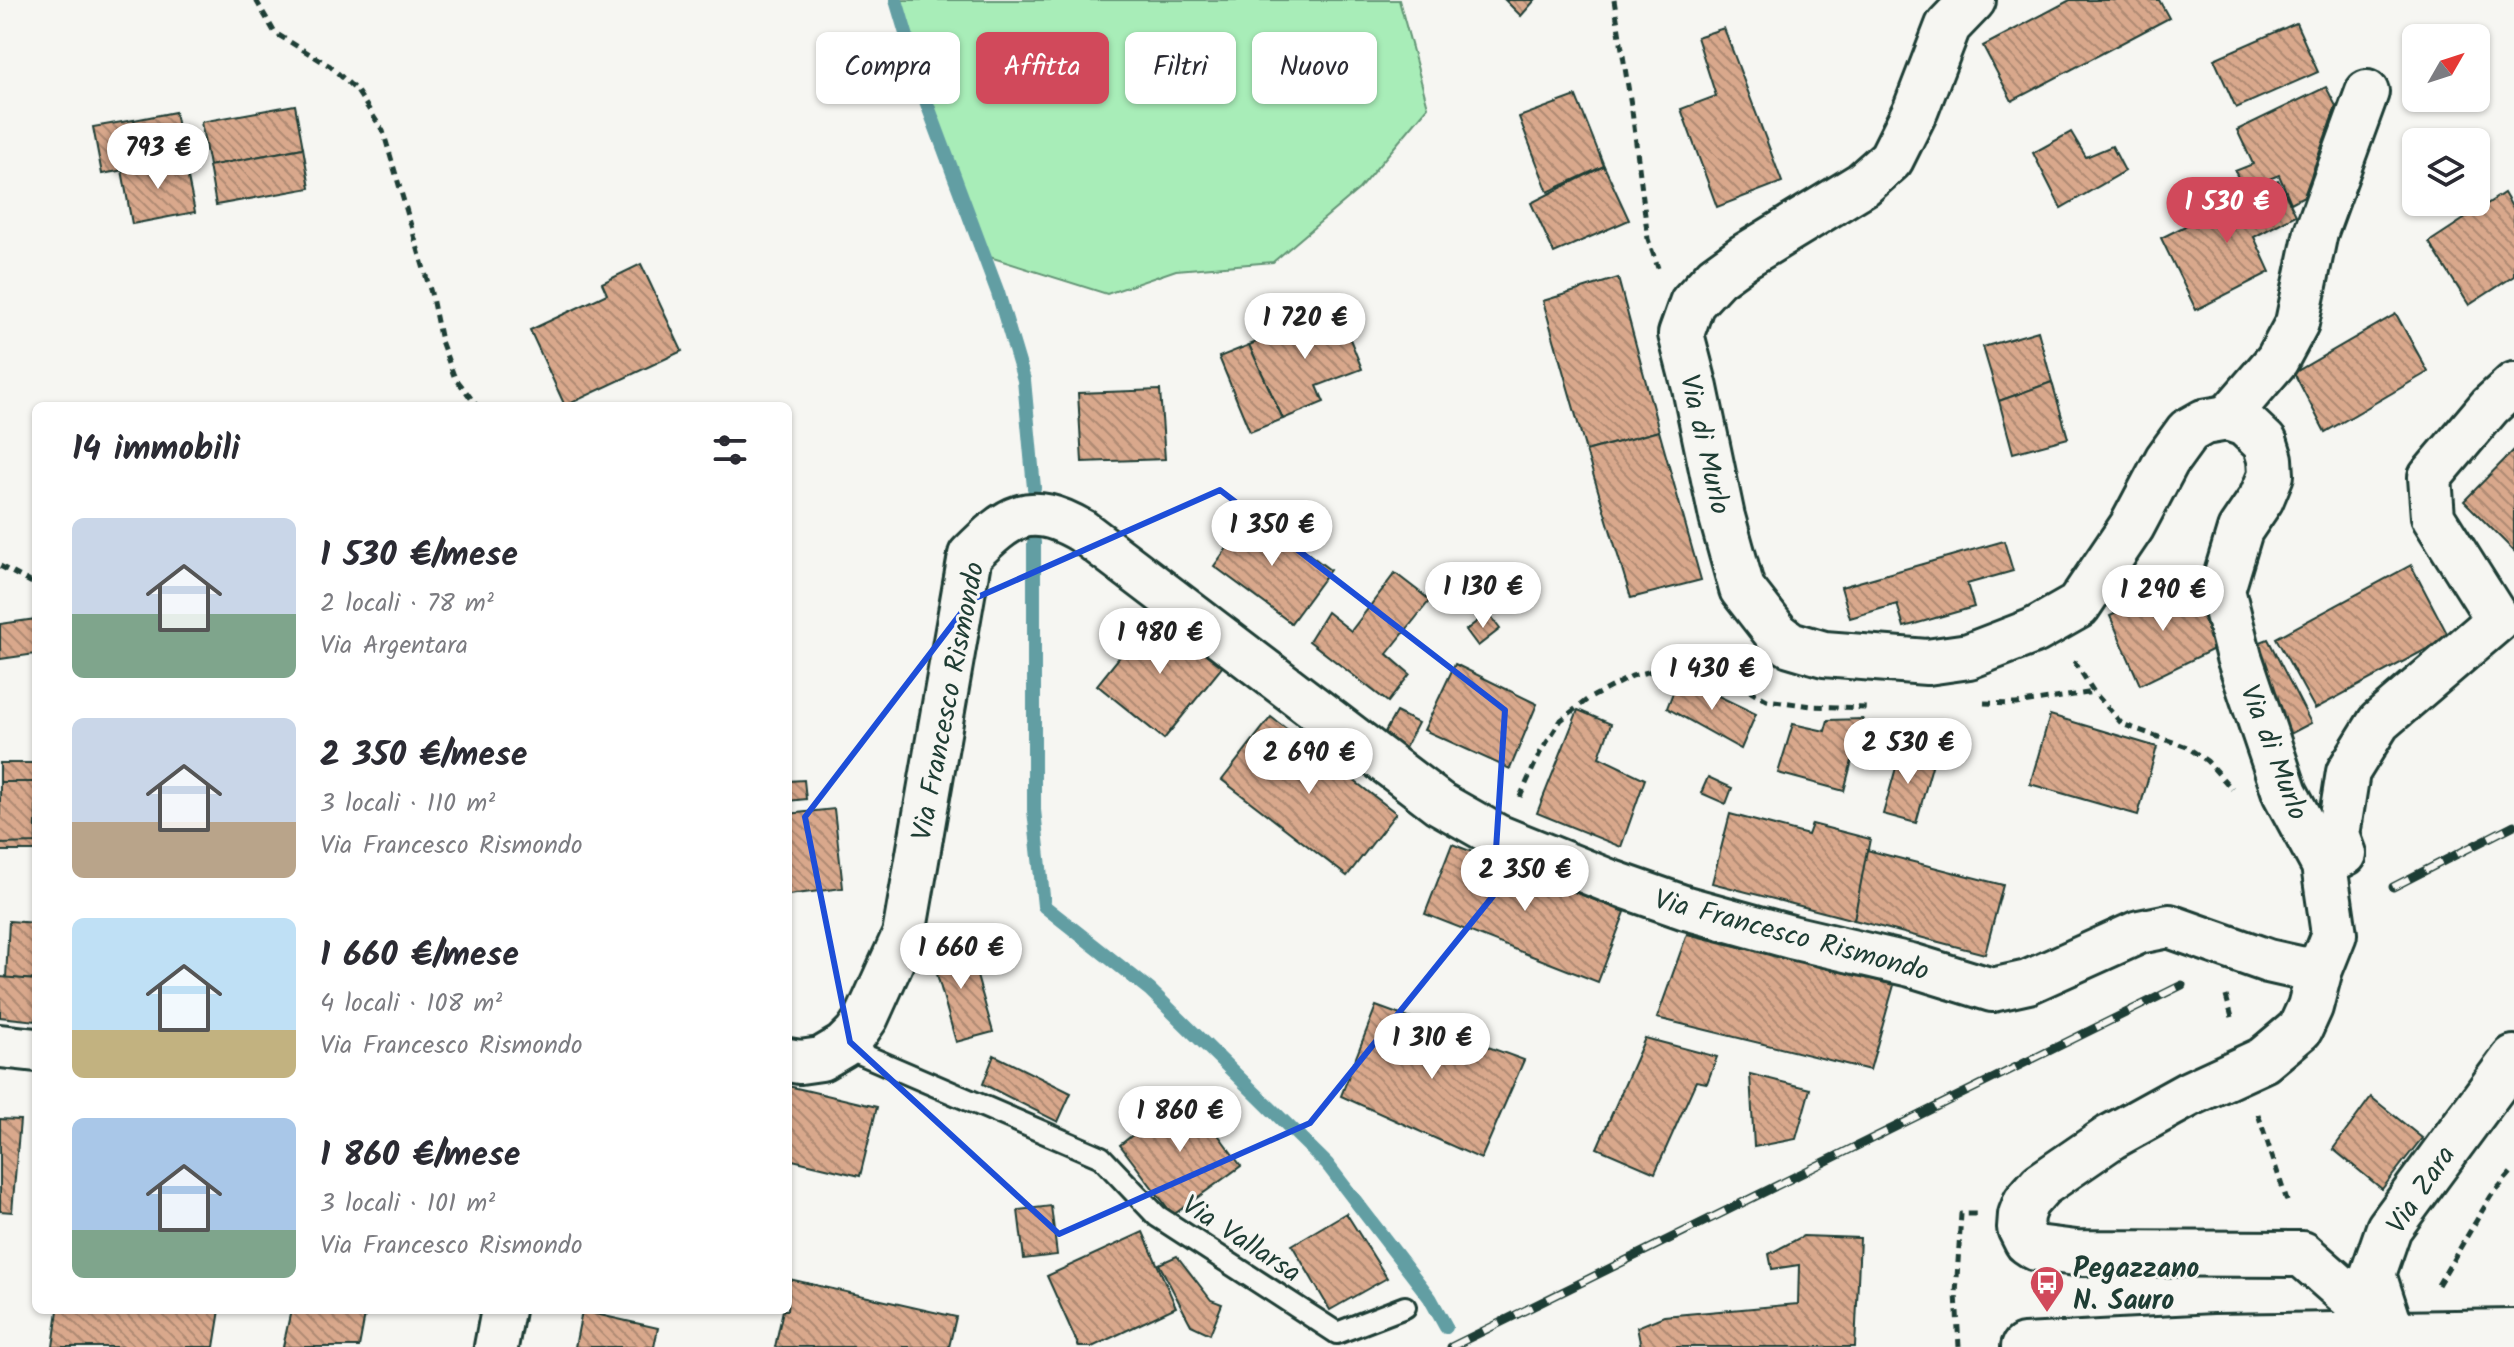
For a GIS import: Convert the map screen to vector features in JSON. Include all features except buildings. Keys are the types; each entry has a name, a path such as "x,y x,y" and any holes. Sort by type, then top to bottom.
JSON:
{"street":[{"path":"1681,334 1692,303 1716,277 1863,184 1891,159 1916,109 1948,26 1973,0"},
{"path":"2227,418 2277,360 2297,323 2316,232 2367,92"},
{"name":"Via di Murlo","path":"1681,334 1722,517 1742,589 1777,634 1790,644 1824,654 1927,662 1969,656 2004,644 2055,620 2078,606 2132,526 2167,460 2188,431 2204,422 2227,418 2245,424 2265,443 2271,475 2261,499 2240,530 2222,590 2239,657 2285,793 2324,865 2334,934 2320,969"},
{"path":"2324,865 2345,854 2338,835 2348,772 2379,722 2498,620 2433,517 2430,477 2490,406 2514,384"},
{"name":"Via Francesco Rismondo","path":"792,1061 821,1059 843,1046 856,1033 867,1017 904,935 970,555 996,529 1018,516 1036,514 1063,520 1082,531 1439,803 1497,836 1609,881 1686,908 1911,965 1992,990 2028,982 2151,928 2169,926 2268,961 2320,969"},
{"path":"2320,969 2310,1007 2300,1029 2263,1060 2189,1094 2111,1137 2041,1185 2026,1202 2020,1228 2027,1242 2036,1248 2076,1253 2302,1254 2400,1334"},
{"path":"0,1046 32,1050"},
{"name":"Via Zara","path":"2400,1334 2373,1274 2389,1228 2514,1058"},
{"path":"496,1347 502,1314"},
{"path":"2024,1347 2215,1337 2514,1332"}],"lane":[{"name":"Via Vallarsa","path":"843,1046 1101,1157 1157,1216 1337,1333 1405,1307"}],"path":[{"path":"256,0 275,33 330,66 357,91 383,131 431,293 441,341 454,376 474,402"},
{"path":"1614,0 1648,239 1681,334"},
{"path":"0,566 32,583"},
{"name":"Via di Murlo","path":"2055,620 2079,671 2122,724 2187,747 2207,761 2240,798"},
{"path":"1497,836 1540,753 1561,720 1588,699 1632,676 1671,666 1722,675"},
{"path":"2209,939 2238,1037 2234,1073 2235,1108 2254,1103 2284,1189 2302,1254"},
{"path":"2400,1334 2491,1196 2514,1169"},
{"path":"1956,1294 1959,1347"}],"highlighted area":[{"path":"1220,490 1505,710 1493,896 1310,1123 1059,1234 850,1042 805,817 971,600"}],"green space":[{"path":"893,0 1399,0 1428,107 1359,189 1273,262 1176,270 1107,294 977,253 928,104 960,104 960,32 904,32"}],"waterway":[{"path":"896,0 926,101 998,293 1024,380 1034,488"},
{"path":"1034,542 1034,810 1044,906 1150,990 1327,1164 1430,1298 1446,1327"}],"railway":[{"path":"2393,887 2514,825"},
{"path":"1451,1347 2182,985"}],"place":[{"name":"Pegazzano N. Sauro","path":"2047,1314"}]}
